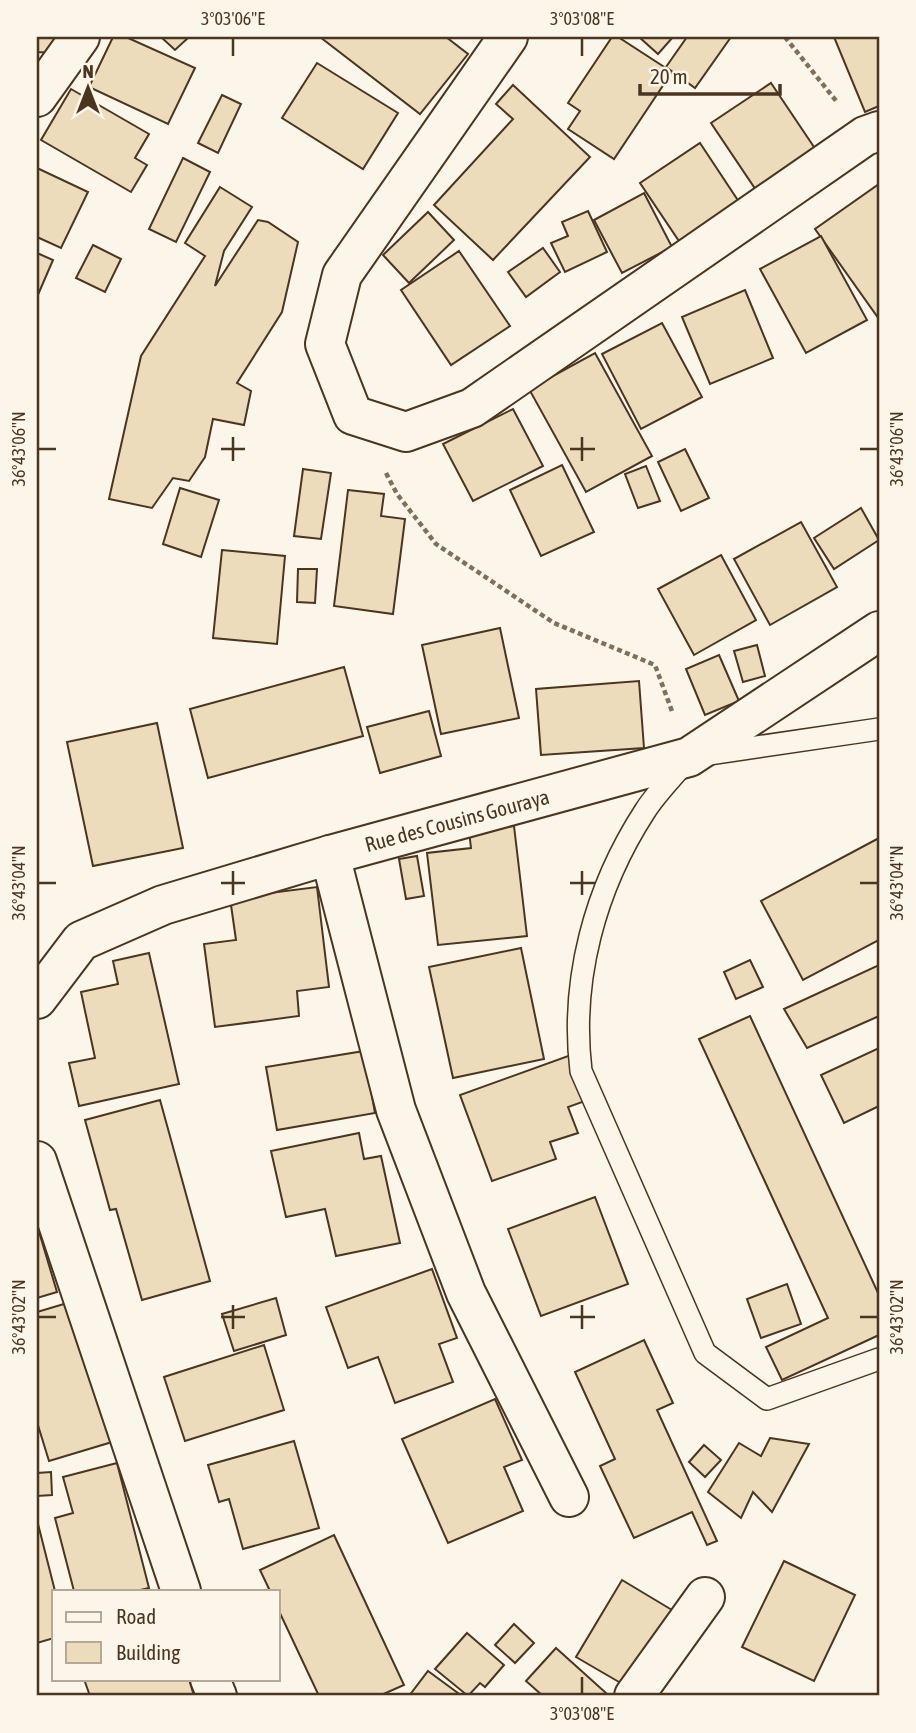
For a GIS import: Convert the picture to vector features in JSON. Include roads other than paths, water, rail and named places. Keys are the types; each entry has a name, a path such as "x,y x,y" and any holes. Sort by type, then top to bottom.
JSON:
{"street":[{"path":"37,97 80,37"},
{"path":"508,37 342,275 326,344 353,415 406,432 472,408 872,134"},
{"name":"Rue des Cousins Gouraya","path":"37,999 81,941 163,905 330,855 689,757 879,631"},
{"path":"330,855 396,1110 466,1293 569,1497"},
{"path":"37,1161 181,1590"},
{"path":"634,1696 705,1597"}],"lane":[{"path":"879,729 689,757 646,809 614,864 582,960 576,1030 581,1071 705,1353 767,1399 879,1359"}]}
